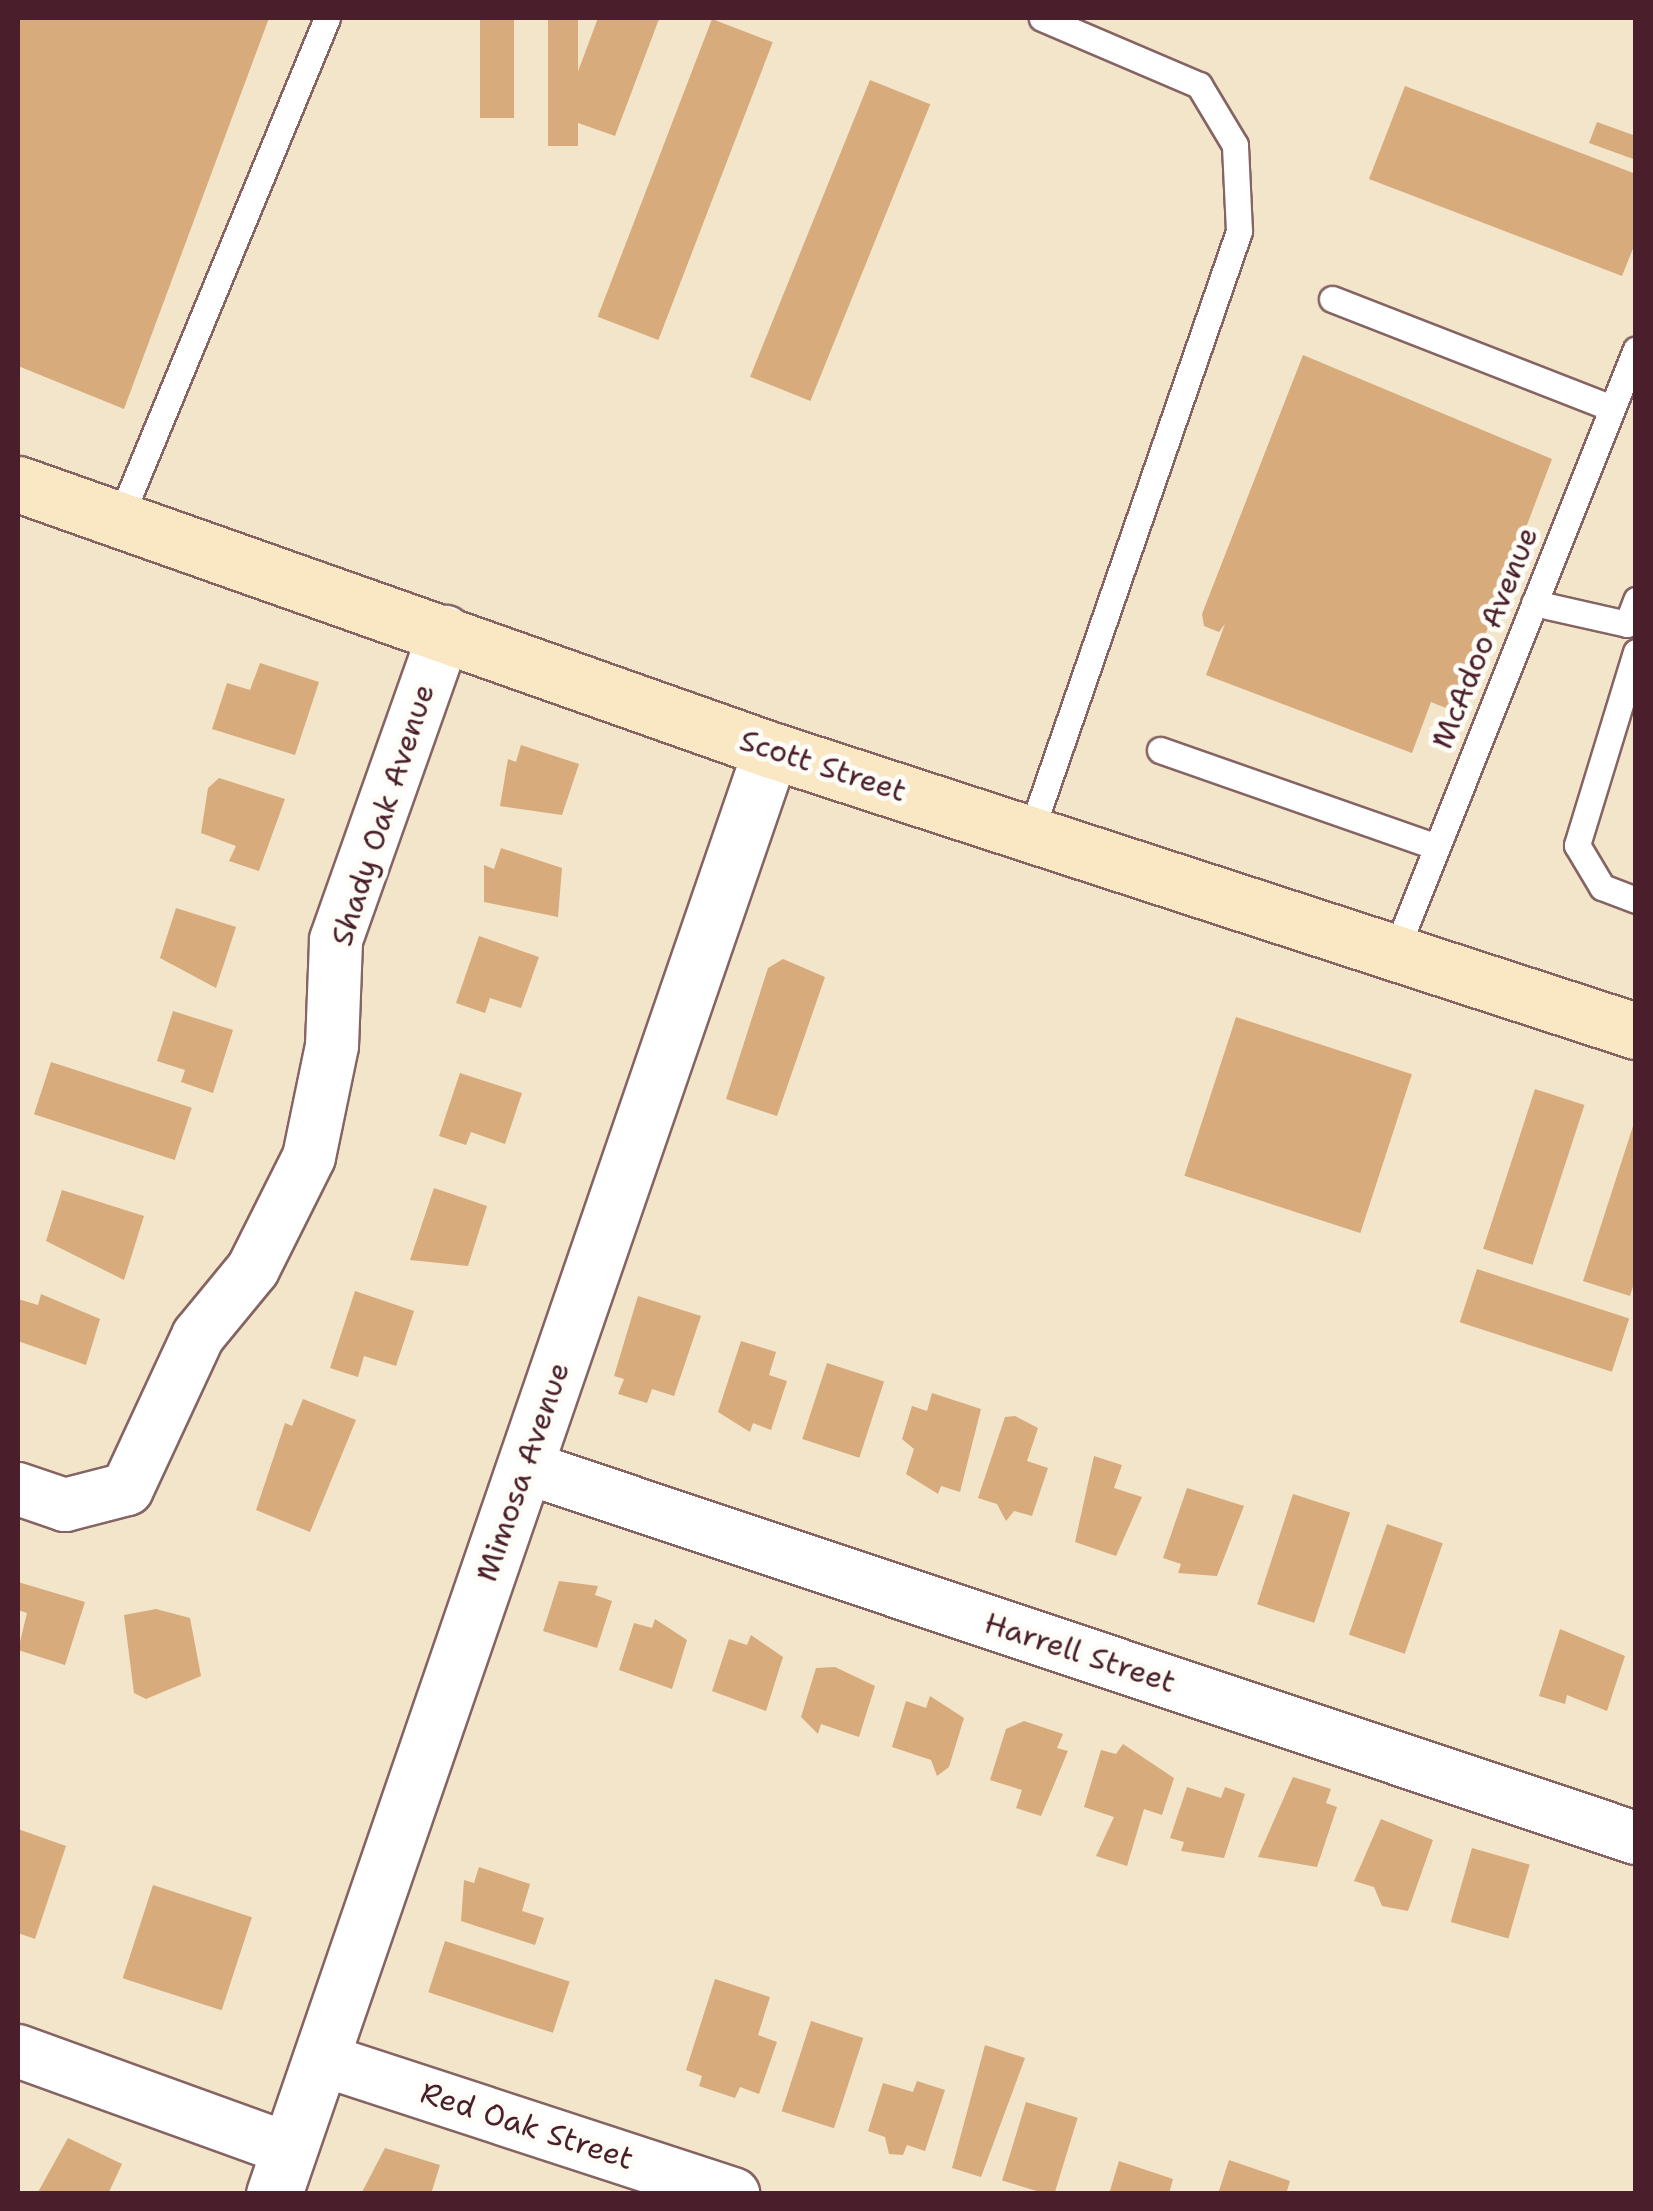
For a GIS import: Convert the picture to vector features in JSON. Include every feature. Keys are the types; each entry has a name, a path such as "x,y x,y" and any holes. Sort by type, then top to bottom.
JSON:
{"main road":[{"name":"Scott Street","path":"18,484 771,750 1636,1031"}],"street":[{"name":"Shady Oak Avenue","path":"18,1489 65,1505 127,1489 198,1336 252,1268 309,1157 332,1046 336,940 445,632"},
{"name":"Mimosa Avenue","path":"282,2171 771,750"},
{"name":"Harrell Street","path":"525,1467 1636,1838"},
{"path":"18,2051 282,2171"},
{"name":"Red Oak Street","path":"320,2059 734,2194"}],"lane":[{"path":"118,520 328,18"},
{"path":"1030,834 1240,230 1235,145 1198,85 1042,18"},
{"path":"1332,299 1622,402"},
{"name":"McAdoo Avenue","path":"1394,952 1534,603 1622,402 1636,349"},
{"path":"1534,603 1626,624 1635,602"},
{"path":"1636,652 1577,845 1602,887 1636,900"},
{"path":"1160,750 1437,846"}],"building":[{"path":"18,18 269,18 124,409 18,366"},
{"path":"480,18 514,18 514,118 480,118"},
{"path":"548,18 578,18 578,146 548,146"},
{"path":"598,18 659,19 615,136 561,117"},
{"path":"712,19 773,42 658,340 598,317"},
{"path":"870,80 930,104 810,401 750,377"},
{"path":"1405,86 1636,174 1636,241 1622,276 1369,179"},
{"path":"1597,122 1636,136 1636,160 1589,143"},
{"path":"1303,355 1552,459 1456,712 1431,702 1412,753 1206,675 1225,624 1219,632 1204,626 1202,614"},
{"path":"260,663 319,682 295,755 212,729 227,683 250,690"},
{"path":"521,745 579,764 562,815 500,806 508,759 516,762"},
{"path":"219,778 285,799 259,871 229,861 236,846 201,833 208,788"},
{"path":"501,848 562,868 558,917 484,902 484,865 494,869"},
{"path":"176,908 236,927 216,988 160,958"},
{"path":"479,936 539,957 521,1008 490,998 485,1013 456,1003"},
{"path":"783,959 825,977 777,1116 726,1099 768,968"},
{"path":"173,1011 233,1030 213,1093 181,1082 185,1070 157,1061"},
{"path":"1236,1017 1412,1074 1360,1233 1184,1176"},
{"path":"51,1062 192,1108 175,1160 34,1114"},
{"path":"460,1073 522,1093 505,1144 471,1132 466,1145 439,1136"},
{"path":"1535,1089 1584,1105 1533,1265 1483,1249"},
{"path":"1635,1120 1636,1277 1630,1296 1583,1281"},
{"path":"434,1188 487,1206 468,1266 410,1260"},
{"path":"62,1190 144,1216 124,1280 46,1241"},
{"path":"1477,1269 1629,1318 1612,1372 1460,1322"},
{"path":"355,1291 414,1311 396,1366 364,1356 358,1377 330,1368"},
{"path":"41,1294 100,1319 86,1365 18,1341 18,1299 38,1305"},
{"path":"638,1296 701,1316 674,1396 652,1389 647,1403 618,1394 624,1379 614,1376"},
{"path":"741,1341 776,1352 769,1375 787,1381 771,1430 753,1423 750,1432 718,1412"},
{"path":"827,1363 884,1382 859,1458 802,1439"},
{"path":"932,1393 981,1409 960,1492 941,1486 938,1494 906,1474 914,1449 902,1439 912,1406 927,1411"},
{"path":"303,1399 356,1420 310,1532 256,1510 285,1423 292,1426"},
{"path":"1015,1416 1038,1428 1027,1461 1048,1468 1032,1516 1014,1511 1006,1521 997,1504 978,1498 1005,1417"},
{"path":"1094,1456 1122,1465 1114,1488 1142,1497 1116,1556 1075,1542"},
{"path":"1187,1488 1244,1506 1217,1576 1178,1573 1181,1564 1163,1558"},
{"path":"1293,1494 1350,1513 1314,1623 1257,1604"},
{"path":"1387,1524 1443,1543 1405,1654 1349,1635"},
{"path":"559,1581 598,1586 595,1595 612,1601 597,1648 543,1631"},
{"path":"18,1582 85,1602 65,1665 18,1650 27,1613 18,1610"},
{"path":"156,1609 190,1618 201,1676 146,1699 134,1693 124,1615"},
{"path":"655,1619 687,1640 672,1689 619,1670 634,1623 652,1628"},
{"path":"1560,1629 1625,1656 1607,1711 1567,1695 1565,1704 1539,1696"},
{"path":"751,1635 783,1657 766,1711 712,1691 729,1639 747,1645"},
{"path":"835,1667 875,1686 859,1737 821,1724 818,1734 801,1717 816,1668"},
{"path":"930,1696 964,1718 949,1767 937,1776 931,1760 892,1747 906,1701 926,1708"},
{"path":"1024,1721 1063,1734 1057,1748 1068,1751 1041,1816 1016,1808 1022,1790 990,1780 1006,1729"},
{"path":"1123,1744 1174,1778 1162,1815 1144,1809 1127,1866 1096,1856 1114,1817 1084,1807 1101,1750 1116,1754"},
{"path":"1293,1777 1331,1789 1326,1803 1337,1807 1317,1867 1258,1857"},
{"path":"1187,1787 1221,1798 1225,1787 1245,1794 1224,1858 1181,1851 1184,1842 1170,1838"},
{"path":"1381,1819 1433,1840 1408,1911 1382,1906 1374,1887 1354,1881"},
{"path":"18,1829 66,1846 35,1939 18,1933"},
{"path":"1472,1848 1530,1865 1508,1939 1451,1922"},
{"path":"479,1867 530,1884 522,1911 544,1918 535,1945 461,1921 464,1880 474,1883"},
{"path":"153,1885 252,1917 222,2010 123,1978"},
{"path":"445,1941 570,1981 553,2033 428,1992"},
{"path":"715,1979 770,1997 758,2035 777,2042 759,2094 740,2087 735,2098 699,2086 702,2076 686,2070"},
{"path":"811,2021 863,2038 834,2128 782,2111"},
{"path":"985,2045 1025,2058 981,2177 952,2168"},
{"path":"917,2081 945,2090 925,2151 907,2145 903,2155 889,2154 885,2137 868,2131 883,2083 913,2092"},
{"path":"1026,2102 1078,2118 1054,2194 1002,2180"},
{"path":"68,2138 122,2164 108,2194 37,2194"},
{"path":"385,2148 440,2165 431,2194 361,2194"},
{"path":"1229,2160 1290,2181 1286,2194 1218,2194"},
{"path":"1119,2161 1173,2179 1169,2194 1109,2194"}]}
